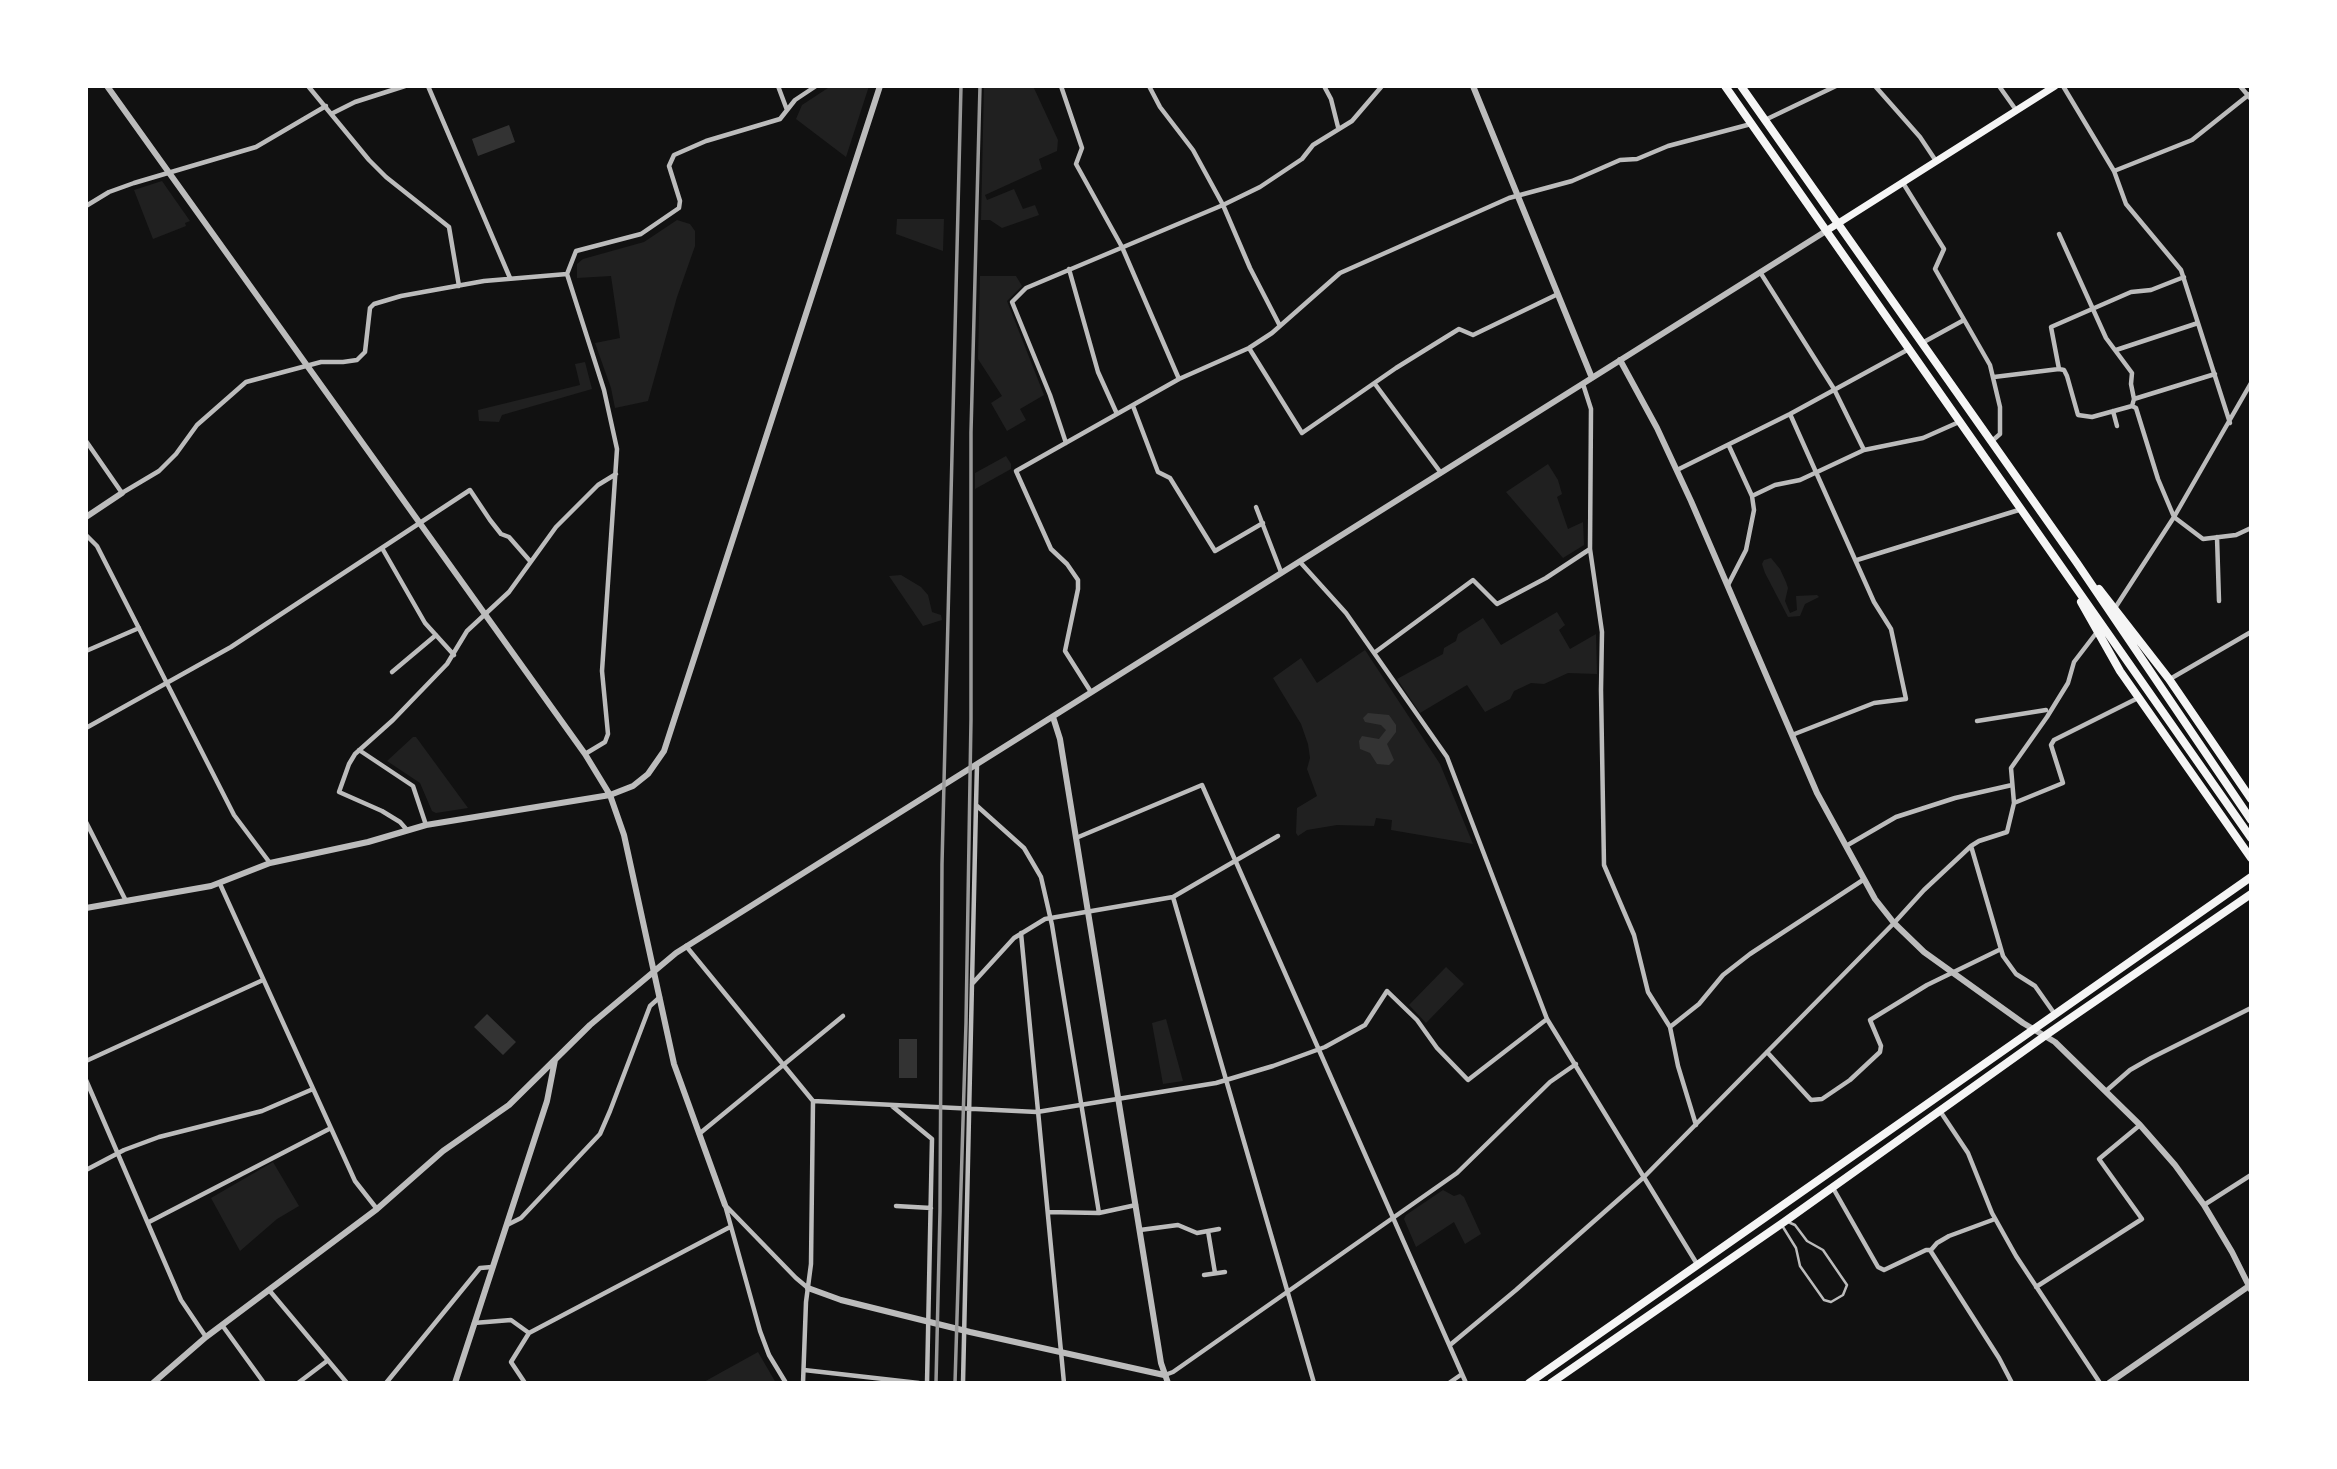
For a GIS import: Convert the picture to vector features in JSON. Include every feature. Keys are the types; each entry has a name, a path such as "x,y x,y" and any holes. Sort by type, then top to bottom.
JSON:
{"main road":[{"path":"1725,86 2251,838"},
{"path":"1741,86 2077,563 2251,820"},
{"path":"1826,231 2055,86"},
{"path":"2077,563 2169,679 2251,799"},
{"path":"2069,577 2097,632 2138,698 2251,858"},
{"path":"1529,1383 2251,877"},
{"path":"1557,1382 2046,1035 2251,894"}],"street":[{"path":"107,86 486,614 585,754 610,794 624,835 674,1064 725,1205 760,1331 769,1355 786,1383"},
{"path":"308,86 369,160 386,177 449,227 459,286"},
{"path":"331,114 355,102 405,86"},
{"path":"428,86 510,278"},
{"path":"778,86 787,110"},
{"path":"585,754 605,742 608,734 602,647 617,449 604,390 567,274 576,251 641,234 679,208 680,201 669,166 674,155 706,141 780,119 795,100 816,86"},
{"path":"86,908 220,884 270,863 368,842 426,825 622,792 642,780 654,768 664,751 880,86"},
{"path":"1061,86 1082,148 1076,164 1122,247 1179,379"},
{"path":"1149,86 1160,107 1193,150 1223,205 1250,268 1280,326"},
{"path":"1324,86 1331,99 1338,128"},
{"path":"1473,86 1592,378"},
{"path":"1765,120 1836,86"},
{"path":"1875,86 1920,137 1936,161"},
{"path":"2000,86 2017,110"},
{"path":"2063,86 2114,171 2126,204 2181,270 2230,423"},
{"path":"2114,171 2192,140 2250,96 2240,86"},
{"path":"1066,443 1050,395 1012,302 1026,288 1261,187 1302,159 1313,145 1352,121 1378,87"},
{"path":"86,206 109,192 256,147 326,106"},
{"path":"1092,693 1065,651 1078,580 1067,564 1051,549 1016,471 1179,379 1249,348 1280,326 1340,273 1517,196 1573,181 1620,160 1637,159 1668,146 1751,124"},
{"path":"1903,182 1944,249 1935,269 1990,365 2000,407 2000,434 1991,442"},
{"path":"153,1383 206,1337 377,1209 443,1151 509,1105 590,1025 686,946 1826,231"},
{"path":"2059,234 2106,338 2132,373 2132,406"},
{"path":"1069,269 1098,372 1117,414"},
{"path":"1760,272 1834,389 1864,450"},
{"path":"86,517 159,471 176,454 197,425 246,382 321,362 357,360 365,352 370,308 374,304 401,296 484,281 567,274"},
{"path":"2059,369 2051,327 2131,292 2151,290 2184,277"},
{"path":"1249,348 1302,433 1459,329 1473,335 1558,294"},
{"path":"1922,343 1964,320"},
{"path":"2116,350 2198,323"},
{"path":"1678,470 1729,446 1909,349"},
{"path":"1620,360 1678,470 1821,802 1863,880 1894,923 1924,952 2032,1029 2046,1035 2140,1125 2175,1165 2204,1205 2251,1287 2109,1383"},
{"path":"1994,377 2064,369 2078,415 2092,417 2132,406"},
{"path":"2134,399 2214,374"},
{"path":"2115,608 2174,517 2251,383"},
{"path":"1375,384 1441,473"},
{"path":"1583,384 1591,409 1590,549 1602,632 1604,864 1634,935 1648,992 1670,1027 1678,1066 1696,1126"},
{"path":"1133,406 1158,472 1170,478 1215,551 1263,523"},
{"path":"2132,406 2136,408 2158,479 2174,517 2203,538 2236,535 2251,528"},
{"path":"2113,411 2117,426"},
{"path":"1790,414 1874,602 1891,629 1906,699 1874,703 1792,734"},
{"path":"1752,496 1775,485 1800,480 1864,450 1923,438 1960,421"},
{"path":"86,441 122,493"},
{"path":"1728,585 1746,550 1754,510 1752,496 1729,446"},
{"path":"408,830 382,811 340,792 349,764 359,750 431,683 454,655 467,631 509,592 530,561 545,546 556,527 598,485 617,473"},
{"path":"86,728 232,647 470,489 489,520 501,534 509,537 530,561"},
{"path":"1256,507 1282,573"},
{"path":"1857,560 2022,509"},
{"path":"86,535 97,546 234,815 270,863"},
{"path":"2217,537 2219,601"},
{"path":"382,548 425,623 454,655"},
{"path":"1374,653 1473,580 1497,604 1546,578 1590,549"},
{"path":"1300,562 1346,613 1447,757 1547,1018 1698,1265"},
{"path":"86,651 139,628"},
{"path":"1450,1345 1644,1177 1924,890 1971,846 2007,832 2014,803 2011,768 2068,683 2074,662 2097,632"},
{"path":"2169,679 2251,632"},
{"path":"393,672 436,635"},
{"path":"2014,803 2063,783 2051,745 2053,740 2138,698"},
{"path":"1977,721 2046,710"},
{"path":"1053,717 1060,739 1164,1376 1168,1383"},
{"path":"359,750 414,786 426,825"},
{"path":"963,1383 976,765"},
{"path":"1076,838 1202,785 1466,1383"},
{"path":"1845,847 1896,817 1955,798 2012,785"},
{"path":"976,805 1024,848 1041,877 1099,1213"},
{"path":"86,822 126,901"},
{"path":"971,985 1021,933 1050,918 1174,897 1278,836"},
{"path":"1971,846 2003,956 2016,974 2035,986 2054,1013"},
{"path":"1670,1027 1699,1004 1723,975 1750,954 1863,880"},
{"path":"220,884 355,1181 377,1209"},
{"path":"1174,897 1314,1383"},
{"path":"1021,933 1064,1383"},
{"path":"686,946 813,1101 811,1264 803,1383"},
{"path":"1767,1052 1811,1100 1822,1099 1850,1080 1880,1052 1881,1046 1870,1020 1951,972 2001,949"},
{"path":"86,1061 263,980"},
{"path":"813,1101 1037,1112 1226,1080 1320,1049 1365,1025 1387,992 1417,1020 1437,1048 1468,1080 1547,1018"},
{"path":"506,1225 520,1218 600,1134 650,1006 661,996"},
{"path":"2106,1091 2130,1070 2251,1008"},
{"path":"699,1134 843,1016"},
{"path":"454,1383 547,1101 556,1058"},
{"path":"725,1205 742,1230 808,1287 841,1300 1060,1354 1164,1376 1457,1173 1550,1082 1576,1064"},
{"path":"86,1080 181,1300 206,1337"},
{"path":"86,1170 117,1153 159,1137 262,1111 313,1089"},
{"path":"890,1105 932,1139 926,1383"},
{"path":"1940,1111 1968,1153 1995,1219 2036,1287 2101,1383"},
{"path":"2036,1287 2142,1219 2099,1159 2140,1125"},
{"path":"149,1222 331,1128"},
{"path":"2204,1205 2251,1175"},
{"path":"1833,1187 1878,1267 1884,1270 1930,1250 1949,1236 1995,1219"},
{"path":"1048,1212 1099,1213 1136,1205"},
{"path":"896,1206 931,1208"},
{"path":"1140,1230 1178,1224 1197,1233 1219,1229"},
{"path":"524,1383 511,1362 529,1333 730,1227"},
{"path":"733,1237 742,1230"},
{"path":"1209,1231 1215,1273"},
{"path":"1930,1250 2012,1383"},
{"path":"386,1383 480,1268 492,1267"},
{"path":"1204,1275 1224,1272"},
{"path":"268,1290 347,1383"},
{"path":"473,1324 511,1320 529,1333"},
{"path":"222,1325 264,1383"},
{"path":"298,1383 327,1361"},
{"path":"1549,1369 1557,1382"},
{"path":"804,1370 919,1383"},
{"path":"1449,1383 1462,1374"}],"lane":[{"path":"1776,1210 1784,1222 1795,1225 1807,1241 1823,1250 1847,1284 1845,1292 1839,1298 1832,1302 1824,1300 1800,1266 1796,1248 1783,1228 1784,1222"}],"shaded area":[{"path":"831,86 869,86 846,157 796,119 802,105"},
{"path":"984,86 1033,86 1058,140 1057,151 1039,159 1042,169 985,195 987,200 1014,189 1023,209 1035,205 1039,215 1002,228 990,220 981,220"},
{"path":"509,125 515,142 478,156 472,139"},
{"path":"162,181 190,221 185,223 186,226 153,239 134,190"},
{"path":"897,219 944,219 943,251 896,234"},
{"path":"677,220 690,224 695,231 695,246 677,297 648,401 615,408 595,343 620,338 611,276 577,278 577,264 583,259 644,242"},
{"path":"980,276 1016,276 1022,286 1007,301 1044,395 1020,409 1026,420 1007,431 991,403 1002,396 978,359"},
{"path":"585,362 592,389 502,415 499,422 479,421 478,410 580,385 575,364"},
{"path":"1006,456 1011,469 975,489 975,473"},
{"path":"1548,464 1558,480 1562,494 1557,497 1568,529 1583,522 1584,545 1563,558 1506,492"},
{"path":"1771,558 1786,582 1788,588 1785,601 1790,613 1797,610 1796,596 1819,597 1805,604 1800,616 1788,617 1765,573 1762,564 1764,560"},
{"path":"901,575 921,587 928,595 932,612 941,615 942,620 923,626 889,576"},
{"path":"1557,612 1565,625 1559,630 1570,649 1596,634 1597,674 1568,673 1544,684 1531,683 1514,691 1510,699 1485,712 1467,685 1420,713 1397,679 1443,654 1444,648 1456,641 1458,634 1483,618 1501,645"},
{"path":"1365,650 1440,764 1473,844 1391,830 1392,820 1376,818 1374,826 1337,825 1307,830 1298,836 1296,833 1297,808 1317,796 1307,769 1310,758 1301,724 1273,678 1301,658 1317,683"},
{"path":"1368,713 1389,715 1396,725 1396,732 1387,744 1394,760 1389,765 1377,764 1370,753 1360,749 1359,741 1362,736 1379,739 1386,730 1381,725 1365,722 1363,718"},
{"path":"416,737 468,808 436,813 432,811 420,783 387,761"},
{"path":"1446,967 1464,984 1426,1023 1409,1005"},
{"path":"487,1014 516,1042 503,1055 474,1027"},
{"path":"1166,1019 1183,1081 1163,1084 1152,1023"},
{"path":"899,1039 917,1039 917,1078 899,1078"},
{"path":"273,1162 299,1206 277,1219 240,1251 211,1198"},
{"path":"1443,1190 1454,1196 1460,1194 1464,1197 1481,1234 1465,1244 1454,1222 1416,1247 1404,1219"},
{"path":"758,1352 776,1383 702,1383"}],"railway":[{"path":"936,1383 942,864 961,86"},
{"path":"955,1383 966,1023 971,719 971,432 980,86"}]}
